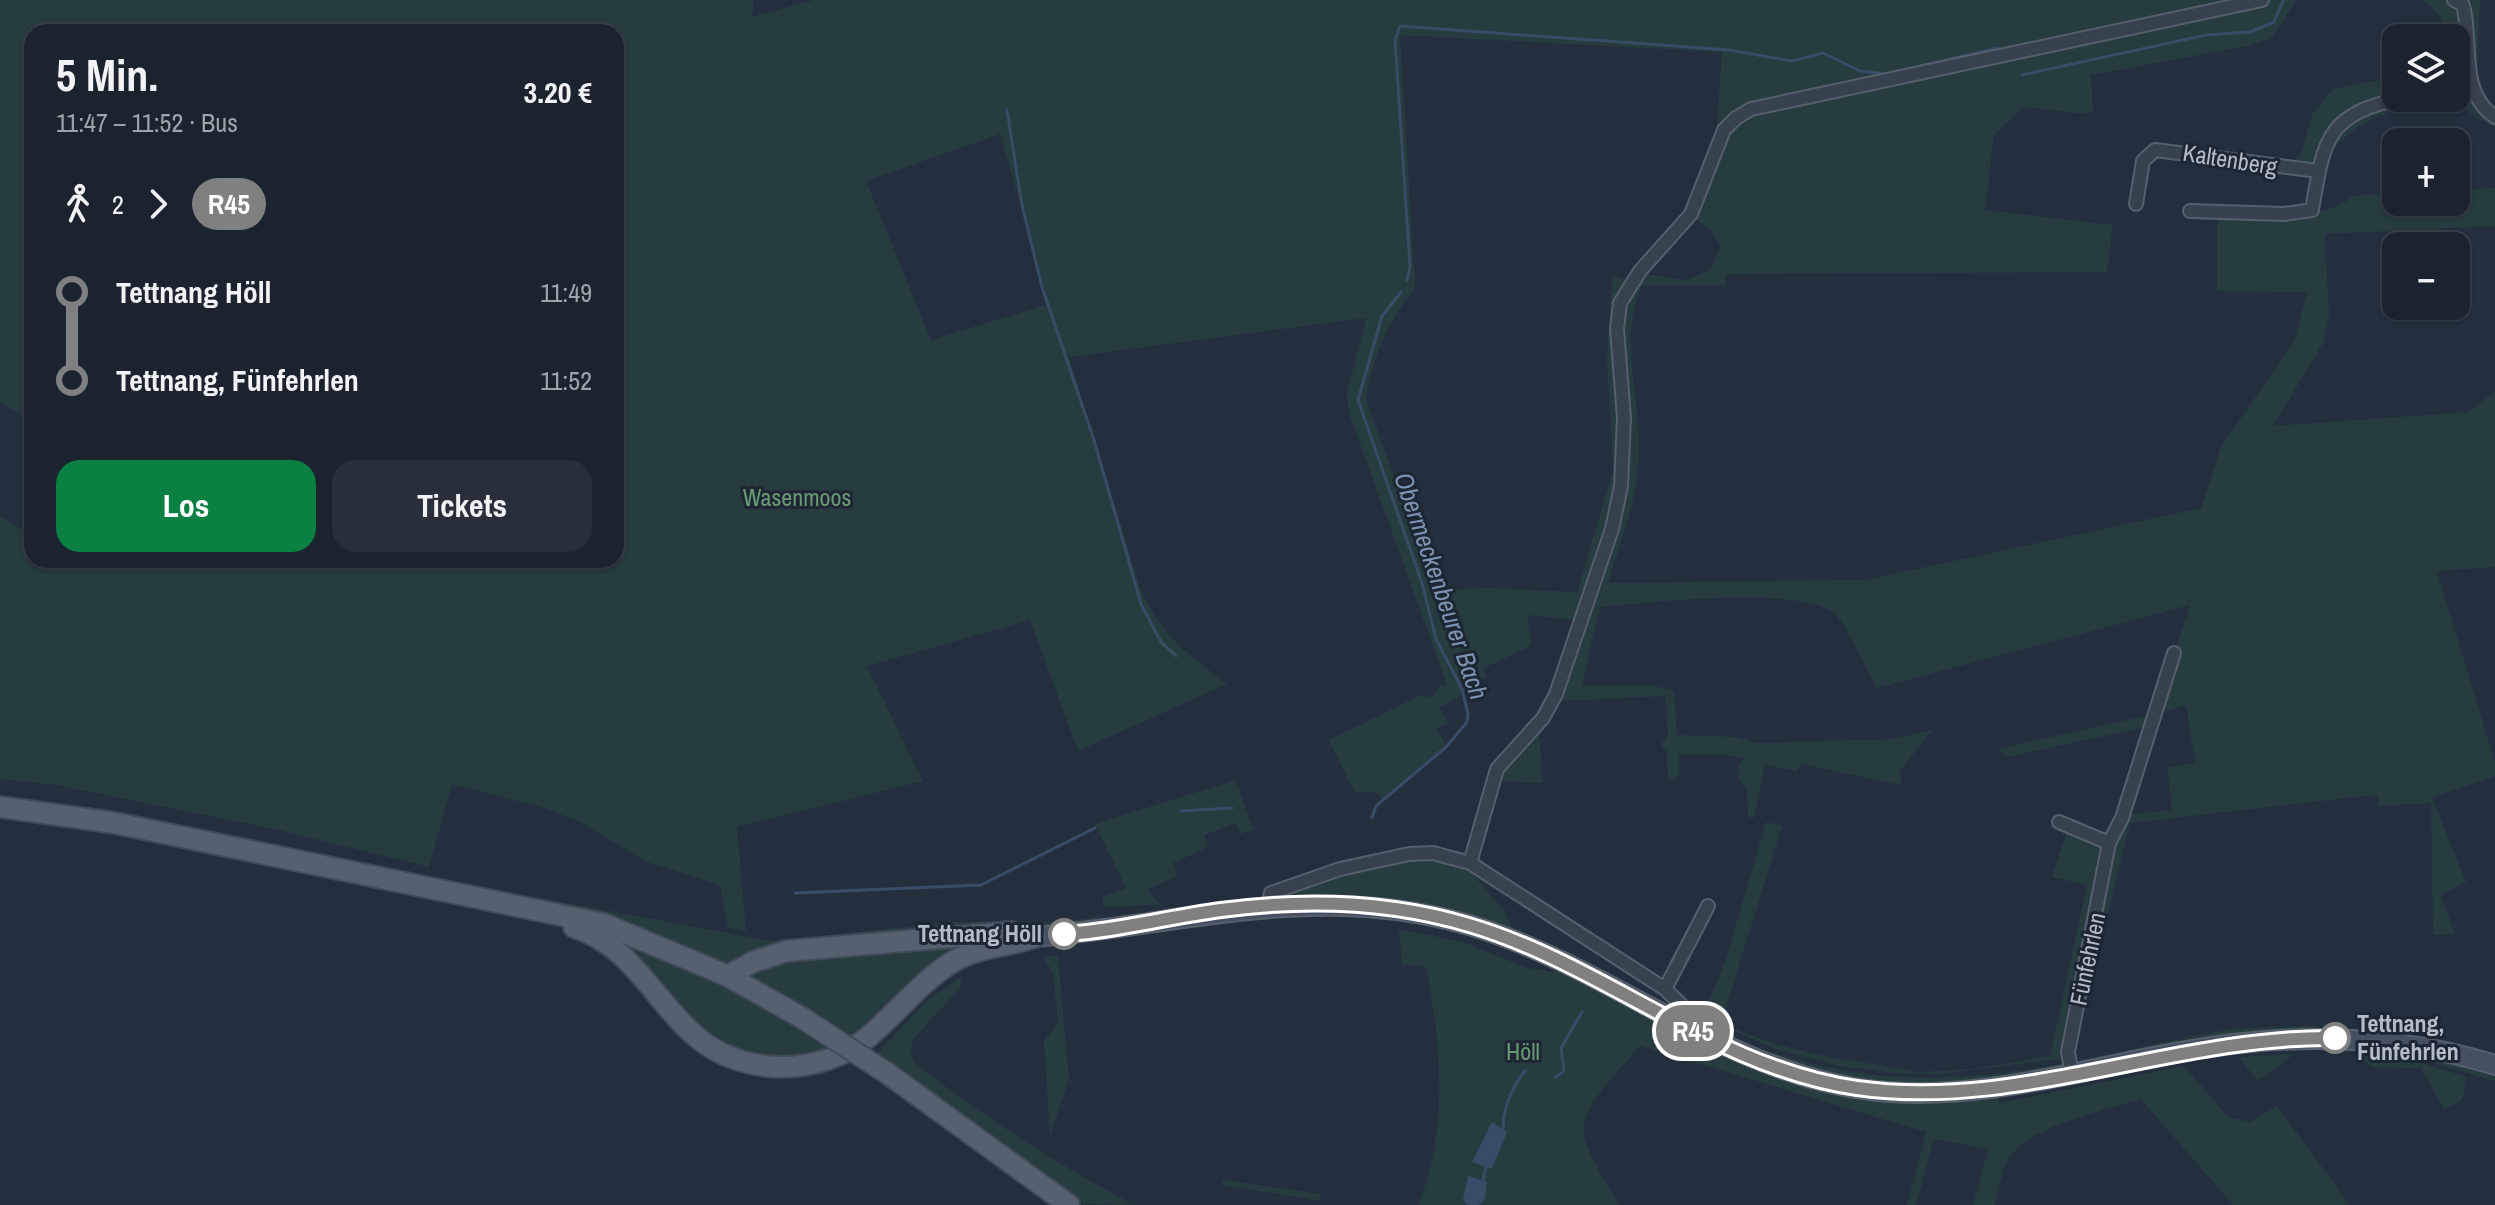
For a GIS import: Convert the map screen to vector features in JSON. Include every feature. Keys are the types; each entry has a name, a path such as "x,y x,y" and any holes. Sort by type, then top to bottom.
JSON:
{"main road":[{"path":"0,807 115,823 555,914 643,938 728,976 804,1019 887,1073 1069,1205"},
{"path":"555,914 563,923 593,934 630,960 703,1042 738,1060 777,1067 820,1062 849,1050 955,961 976,950 1035,937 1105,931 1268,905 1318,903 1399,910 1469,925 1551,957 1689,1030 1788,1072 1885,1091 1977,1091 2226,1044 2315,1038 2415,1047 2495,1065"},
{"path":"728,976 753,962 787,951 972,934 1020,932 1035,937"}],"street":[{"path":"1470,863 1493,779 1550,707 1612,529 1621,486 1624,418 1617,329 1620,303 1640,271 1691,214 1721,139 1732,121 1751,109 2262,0"},
{"path":"2461,2 2472,87 2478,103 2495,117"},
{"path":"2318,171 2329,139 2347,116 2382,102"},
{"name":"Kaltenberg","path":"2136,204 2143,161 2155,150 2318,171 2312,210 2284,214 2190,211"},
{"name":"Fünfehrlen","path":"2072,1074 2068,1052 2109,843 2123,815 2174,653"},
{"path":"2059,822 2109,843"},
{"path":"1268,905 1271,893 1310,878 1381,859 1433,853 1470,863 1665,989 1694,1017 1689,1030"},
{"path":"1665,989 1708,906"}],"green space":[{"name":"Wasenmoos","path":"0,0 754,0 752,17 814,0 2246,0 1741,107 1721,126 1716,137 1722,52 1400,35 1415,287 1383,340 1366,399 1435,591 1484,588 1577,592 1613,471 1607,356 1612,276 1627,280 1615,304 1620,453 1611,515 1576,620 1527,615 1532,645 1484,668 1486,676 1477,684 1439,707 1448,723 1436,729 1446,745 1383,799 1375,792 1355,793 1329,740 1419,696 1433,697 1439,686 1447,685 1349,413 1347,393 1366,318 1069,357 1140,588 1166,631 1227,684 1078,751 1030,620 867,666 923,781 737,827 746,931 728,928 720,885 647,862 582,823 545,808 452,784 429,867 279,830 57,785 0,779 0,516 24,531 24,568 624,568 624,24 24,24 24,416 0,402","holes":["1000,134 1049,304 931,340 866,181"]},
{"path":"2270,0 2296,0 2272,38 2248,46 2091,75 2093,111 2086,114 2023,107 1994,135 1985,210 2113,225 2107,272 1726,274 1725,285 1642,285 1635,305 1631,346 1638,467 1628,518 1608,583 1865,580 2201,508 2221,447 2294,341 2307,292 2217,291 2217,213 2308,213 2326,210 2352,196 2382,194 2382,216 2470,216 2470,189 2495,188 2495,226 2325,234 2329,317 2323,343 2273,426 2468,412 2495,392 2495,567 2437,571 2495,762 2495,776 2432,797 2466,882 2441,895 2455,934 2433,935 2431,803 2379,806 2378,797 2373,795 2130,823 2073,1057 1940,1074 1897,1073 1839,1066 1776,1049 1702,1017 1725,962 1766,822 1782,826 1721,1024 1772,1043 1819,1055 1919,1072 1973,1069 2050,1056 2087,885 2052,877 2069,826 2108,843 2123,815 2172,810 2167,767 2195,763 2186,705 2155,714 2190,605 1877,688 1839,618 1816,605 1789,600 1722,598 1600,607 1582,686 1651,685 1674,691 1677,735 1737,737 1758,743 1894,739 1932,730 1900,771 1901,785 1801,764 1797,771 1765,765 1754,818 1748,817 1747,789 1737,778 1739,764 1745,759 1728,755 1679,754 1680,773 1676,779 1668,780 1667,752 1661,745 1668,734 1665,696 1558,701 1621,513 1621,322 1628,298 1643,274 1686,280 1710,270 1721,246 1711,231 1694,217 1726,133 1753,112"},
{"path":"2423,0 2444,0 2459,14 2460,24 2442,24 2439,14"},
{"path":"2472,0 2480,0 2477,68 2473,76"},
{"path":"2382,80 2382,100 2362,106 2342,119 2315,171 2291,165 2301,153 2313,113 2333,89"},
{"path":"2470,100 2495,121 2495,128 2469,113"},
{"path":"2380,105 2382,112 2390,112 2355,129 2325,160 2339,129 2352,117"},
{"path":"2155,714 2151,726 2007,757 1997,749"},
{"path":"1539,734 1543,783 1496,781 1512,758"},
{"path":"1236,780 1253,830 1240,834 1236,823 1204,835 1208,847 1173,863 1177,876 1147,890 1161,905 1103,907 1103,897 1126,888 1095,824"},
{"path":"1429,859 1467,868 1504,910 1514,931 1409,900 1281,896 1363,868"},
{"path":"423,876 771,941 953,922 1071,921 1112,914 1068,926 950,930 726,966"},
{"name":"Höll","path":"1399,929 1463,942 1527,968 1557,972 1597,986 1650,1017 1750,1066 1784,1078 1996,1095 2000,1103 2184,1066 2228,1117 2250,1122 2277,1106 2350,1205 2233,1205 2141,1099 2067,1122 2031,1138 2007,1162 1995,1205 1973,1205 1988,1149 1934,1139 1916,1205 1907,1205 1926,1132 1640,1046 1602,1090 1587,1115 1584,1127 1591,1156 1619,1205 1418,1205 1434,1147 1438,1117 1438,1057 1426,967 1402,964"},
{"path":"603,931 732,986 833,1051 766,1061 702,1035"},
{"path":"980,939 857,1038 740,974 761,963"},
{"path":"1058,955 1069,1079 1050,1136 1044,1041 1058,1022 1053,972 1043,958"},
{"path":"962,977 961,987 913,1039 911,1056 916,1064 1022,1139 1134,1205 1084,1204 1015,1160 877,1054 926,1001"},
{"path":"1701,1023 1792,1059 1878,1075 1921,1078 1966,1076 2062,1064 2059,1069 1968,1083 1876,1084 1801,1069 1706,1030"},
{"path":"2317,1026 2316,1031 2187,1043 2183,1038 2232,1029"},
{"path":"2179,1039 2179,1044 2075,1067 2073,1062"},
{"path":"2294,1054 2258,1081 2239,1058 2239,1057"},
{"path":"2419,1054 2495,1077 2495,1081 2417,1058"},
{"path":"2357,1055 2425,1064 2467,1077 2462,1100 2444,1109 2421,1068 2372,1067"},
{"path":"2179,1057 2180,1063 2010,1096 2010,1092"},
{"path":"1223,1180 1321,1194 1320,1201 1222,1185"}],"water":[{"path":"1492,1122 1507,1132 1492,1169 1472,1162"},
{"path":"1468,1176 1487,1182 1485,1199 1479,1205 1468,1205 1463,1200"}],"waterway":[{"name":"Obermeckenbeurer Bach","path":"2022,75 2206,35 2250,32 2274,22 2283,1"},
{"name":"Obermeckenbeurer Bach","path":"1407,280 1410,266 1395,40 1400,26 1729,50 1792,61 1823,53 1860,71 1885,74 1998,48"},
{"path":"1007,110 1022,205 1042,287 1094,440 1141,604 1161,642 1176,656"},
{"name":"Obermeckenbeurer Bach","path":"1372,818 1376,806 1446,747 1467,722 1468,714 1462,689 1436,639 1422,583 1358,400 1382,316 1401,292"},
{"path":"1181,811 1232,808"},
{"path":"795,893 981,885 1095,828"},
{"name":"Obermeckenbeurer Bach","path":"1556,1077 1564,1071 1561,1048 1582,1012"},
{"name":"Obermeckenbeurer Bach","path":"1503,1129 1509,1098 1525,1071"},
{"name":"Obermeckenbeurer Bach","path":"1483,1181 1486,1165"}],"bus line":[{"name":"R45","path":"1064,934 1113,930 1219,910 1288,904 1351,905 1417,913 1469,925 1551,957 1711,1041 1761,1063 1854,1088 1908,1093 1947,1093 2004,1087 2226,1044 2273,1039 2335,1038"}],"place":[{"name":"Tettnang Höll","path":"1064,934"},
{"name":"Tettnang, Fünfehrlen","path":"2335,1038"}]}
